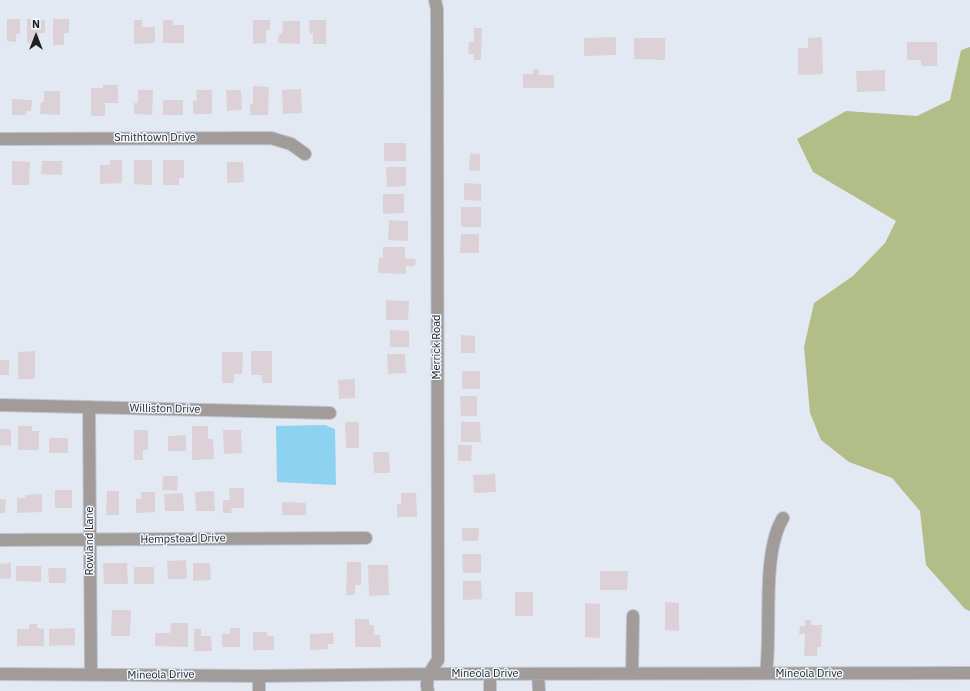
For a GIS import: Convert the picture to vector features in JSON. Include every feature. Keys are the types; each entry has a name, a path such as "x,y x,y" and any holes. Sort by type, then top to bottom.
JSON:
{"street":[{"name":"Merrick Road","path":"428,691 426,687 429,674 438,660 437,9 435,0"},
{"name":"Smithtown Drive","path":"0,139 271,138 291,144 305,154"},
{"name":"Williston Drive","path":"0,405 330,413"},
{"name":"Rowland Lane","path":"88,407 91,675"},
{"path":"766,674 769,654 769,598 772,558 775,534 783,518"},
{"name":"Hempstead Drive","path":"0,540 366,538"},
{"path":"632,674 633,616"},
{"name":"Mineola Drive","path":"0,674 259,676 429,674 970,673"},
{"path":"490,674 490,691"},
{"path":"538,674 539,691"},
{"path":"259,676 260,691"}],"green space":[{"path":"970,47 970,611 965,609 926,565 920,511 892,478 849,462 821,440 810,413 804,347 814,303 853,276 885,243 896,221 813,172 797,139 846,111 917,116 950,100 961,50"}],"water":[{"path":"325,425 335,429 336,485 277,482 276,426"}],"building":[{"path":"7,19 20,19 20,34 16,34 16,42 7,41"},
{"path":"27,19 45,20 45,33 39,33 39,43 27,43"},
{"path":"53,19 69,19 69,33 64,33 64,45 53,45"},
{"path":"134,20 142,20 142,27 155,27 155,43 134,44"},
{"path":"163,20 173,20 173,25 184,25 184,43 163,43"},
{"path":"253,20 270,20 270,30 266,30 266,43 253,44"},
{"path":"309,20 326,20 326,44 313,44 313,33 310,34"},
{"path":"283,21 300,21 300,44 278,43 279,34 282,34"},
{"path":"474,28 482,28 481,60 474,60 474,54 468,54 469,42 474,42"},
{"path":"616,37 616,55 584,56 584,38"},
{"path":"822,37 823,74 798,75 798,48 808,48 808,38"},
{"path":"634,38 665,38 665,60 634,59"},
{"path":"907,42 937,42 937,66 921,66 921,60 907,60"},
{"path":"533,69 539,69 539,75 554,75 554,88 523,88 523,74 533,74"},
{"path":"885,70 885,91 857,92 856,71"},
{"path":"103,85 118,85 118,103 105,103 105,116 91,116 91,88 103,88"},
{"path":"253,86 269,87 268,115 250,115 250,104 253,104"},
{"path":"301,89 302,113 283,114 282,90"},
{"path":"138,90 153,90 152,115 134,114 134,103 138,103"},
{"path":"196,90 212,90 212,114 193,114 193,101 197,100"},
{"path":"226,90 241,90 242,110 227,111"},
{"path":"44,91 60,91 60,115 40,114 41,102 44,102"},
{"path":"12,99 32,100 31,111 26,111 26,115 12,115"},
{"path":"163,100 183,100 183,115 163,115"},
{"path":"384,143 406,143 406,161 384,161"},
{"path":"470,153 480,154 480,171 469,170"},
{"path":"110,160 122,160 122,183 100,184 100,165 110,165"},
{"path":"134,160 152,160 152,185 134,184"},
{"path":"163,160 184,160 184,178 179,178 179,185 163,185"},
{"path":"12,161 30,162 29,185 12,185"},
{"path":"42,161 62,161 62,175 41,174"},
{"path":"227,162 243,162 244,182 227,183"},
{"path":"386,167 406,167 406,186 387,187"},
{"path":"464,183 481,184 481,201 464,200"},
{"path":"383,194 404,194 404,213 383,214"},
{"path":"461,207 481,207 481,227 461,227"},
{"path":"389,220 408,221 408,241 388,240"},
{"path":"461,234 479,234 479,253 460,253"},
{"path":"383,247 405,247 405,258 416,259 415,266 406,266 406,274 378,273 379,258 383,258"},
{"path":"386,300 409,301 408,320 386,320"},
{"path":"390,330 409,331 409,347 390,347"},
{"path":"461,335 475,336 475,353 461,353"},
{"path":"35,351 35,379 18,379 18,352"},
{"path":"251,351 272,351 272,383 262,383 262,375 251,375"},
{"path":"222,352 243,352 242,374 234,374 234,383 222,383"},
{"path":"387,354 405,354 406,373 388,374"},
{"path":"0,360 9,360 9,375 0,375"},
{"path":"462,371 480,371 480,389 462,389"},
{"path":"355,379 355,398 339,399 338,380"},
{"path":"460,396 477,396 477,416 461,416"},
{"path":"345,422 359,422 359,448 346,448"},
{"path":"461,422 480,422 481,442 461,442"},
{"path":"18,426 32,426 32,431 39,431 39,450 18,450"},
{"path":"192,426 208,426 208,439 213,439 214,459 192,460"},
{"path":"0,429 11,429 11,446 0,445"},
{"path":"134,430 148,430 148,450 143,450 143,460 134,460"},
{"path":"223,430 241,430 242,453 224,454"},
{"path":"186,435 186,451 168,451 168,436"},
{"path":"49,438 68,438 68,453 49,453"},
{"path":"458,445 472,445 471,461 458,461"},
{"path":"373,452 389,452 390,473 374,473"},
{"path":"495,474 496,492 474,493 473,475"},
{"path":"163,476 178,476 177,491 162,490"},
{"path":"229,488 244,488 244,508 231,508 232,513 223,513 223,500 230,500"},
{"path":"55,490 72,490 72,508 55,508"},
{"path":"107,491 119,491 119,515 106,515"},
{"path":"214,491 215,511 196,511 195,492"},
{"path":"141,492 155,492 155,512 136,513 136,499 141,499"},
{"path":"183,493 184,511 165,511 164,494"},
{"path":"401,493 416,493 417,517 397,517 397,504 401,504"},
{"path":"42,494 42,512 17,513 17,498 25,498 25,495"},
{"path":"0,499 6,499 5,513 0,513"},
{"path":"282,502 306,503 306,515 282,515"},
{"path":"462,528 479,528 478,541 462,541"},
{"path":"462,554 481,554 481,573 463,573"},
{"path":"186,560 187,579 168,579 167,561"},
{"path":"347,562 361,562 361,585 355,585 355,595 346,595"},
{"path":"11,563 11,578 0,579 0,564"},
{"path":"103,563 127,563 128,584 104,584"},
{"path":"193,563 210,563 211,580 193,581"},
{"path":"368,565 388,565 389,595 369,596"},
{"path":"16,566 41,566 41,582 16,581"},
{"path":"134,567 154,567 154,584 134,584"},
{"path":"48,568 66,568 66,583 49,583"},
{"path":"600,571 628,571 627,590 600,590"},
{"path":"463,581 481,581 482,599 463,600"},
{"path":"515,592 533,592 533,616 515,616"},
{"path":"665,602 679,603 679,631 665,630"},
{"path":"585,603 600,604 600,638 585,637"},
{"path":"112,610 131,610 130,636 111,636"},
{"path":"355,619 369,619 369,625 374,625 374,635 380,635 381,647 355,647"},
{"path":"805,620 811,620 811,625 822,625 821,647 817,647 817,656 804,656 805,634 799,634 800,626 805,626"},
{"path":"171,623 188,623 188,647 155,646 155,633 170,633"},
{"path":"29,624 37,624 37,628 44,629 44,646 17,646 17,629 29,629"},
{"path":"75,628 75,645 49,646 49,629"},
{"path":"230,628 240,628 240,647 222,647 222,633 230,634"},
{"path":"194,629 201,629 201,636 211,636 212,651 194,651"},
{"path":"253,632 267,632 267,636 274,636 274,650 253,650"},
{"path":"333,633 334,644 328,644 328,649 310,650 310,634"}]}
